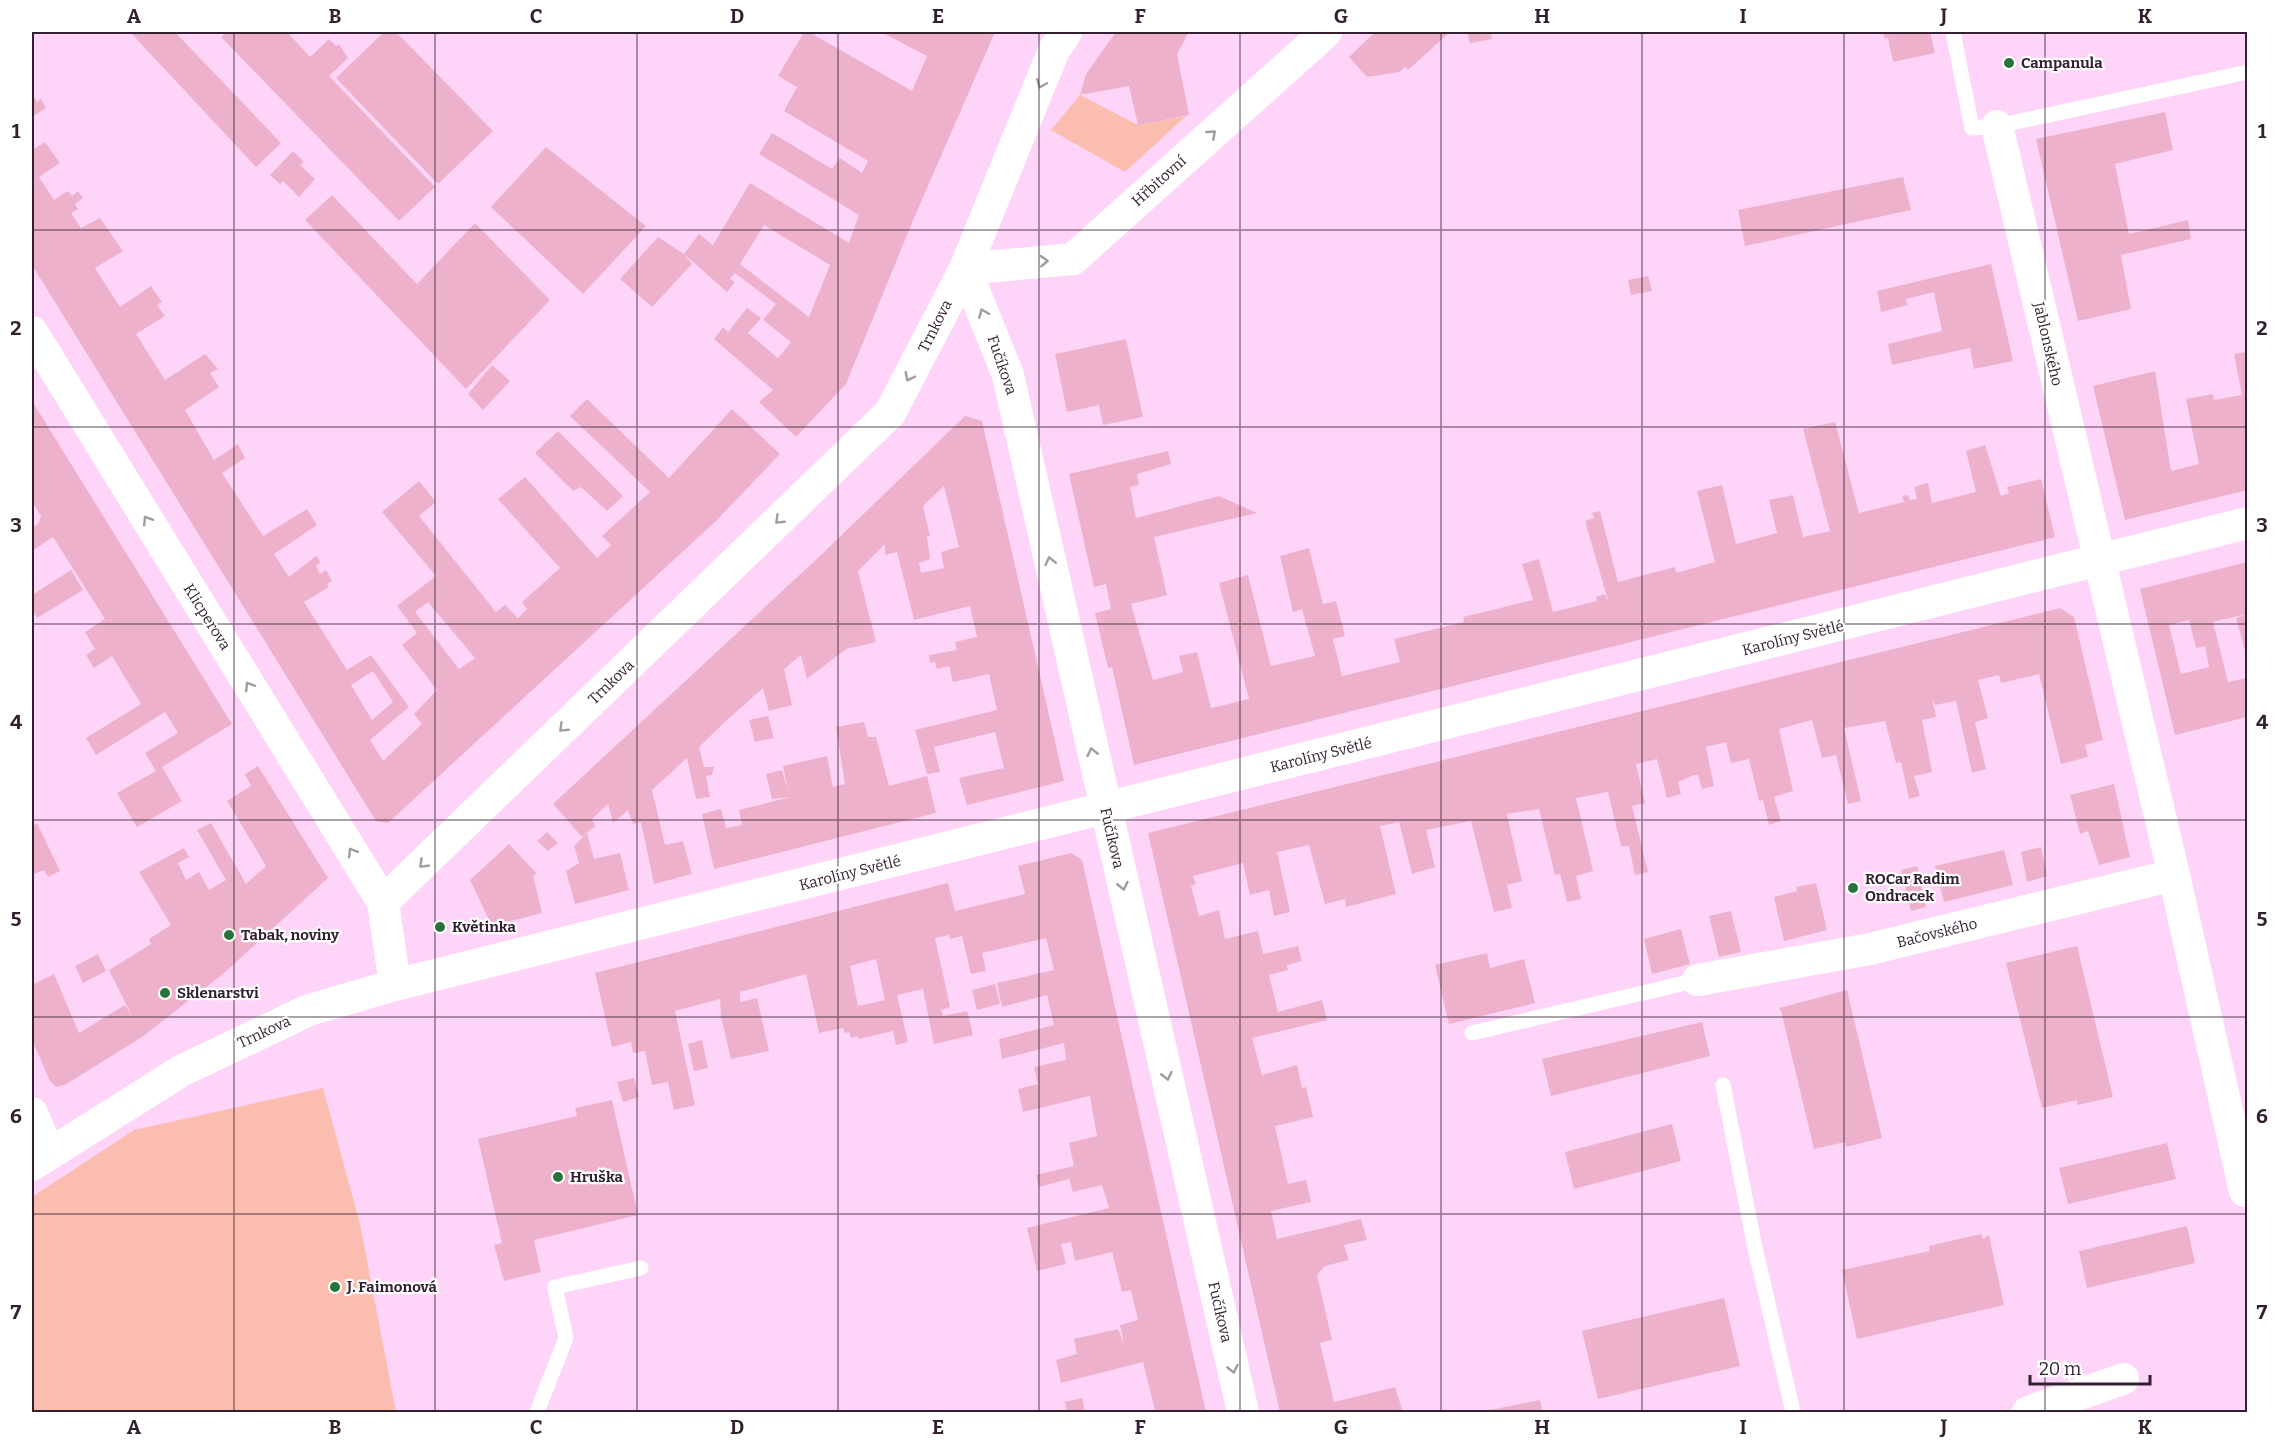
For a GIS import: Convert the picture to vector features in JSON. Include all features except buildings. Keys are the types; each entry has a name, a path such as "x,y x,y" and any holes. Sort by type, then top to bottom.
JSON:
{"street":[{"name":"Trnkova","path":"383,902 890,413 965,269 1054,50 1066,32"},
{"name":"Hřbitovní","path":"965,269 1073,259 1326,32"},
{"name":"Jablonského","path":"1997,126 2099,561"},
{"name":"Fučíkova","path":"965,269 1008,375 1243,1413"},
{"name":"Klicperova","path":"32,332 383,902"},
{"name":"Karolíny Světlé","path":"395,985 2247,523"},
{"path":"2099,561 2174,875 2245,1191"},
{"name":"Bačovského","path":"1698,980 1870,949 2174,875"},
{"path":"383,902 395,985"},
{"name":"Trnkova","path":"40,1159 181,1071 309,1010 395,985"},
{"path":"32,1113 40,1159"},
{"path":"2028,1413 2123,1379"}],"lane":[{"path":"1953,32 1972,128 1997,126 2247,72"},
{"path":"1472,1033 1698,980"},
{"path":"1723,1085 1754,1244 1793,1413"},
{"path":"537,1413 566,1338 555,1287 641,1268"}],"shaded area":[{"path":"1080,95 1138,125 1186,116 1125,172 1051,130"},
{"path":"323,1088 360,1224 396,1412 32,1412 32,1197 134,1130"}],"place":[{"name":"Campanula","path":"2009,63"},
{"name":"ROCar Radim Ondracek","path":"1853,888"},
{"name":"Květinka","path":"440,927"},
{"name":"Tabak, noviny","path":"229,935"},
{"name":"Sklenarstvi","path":"165,993"},
{"name":"Hruška","path":"558,1177"},
{"name":"J. Faimonová","path":"335,1287"}]}
